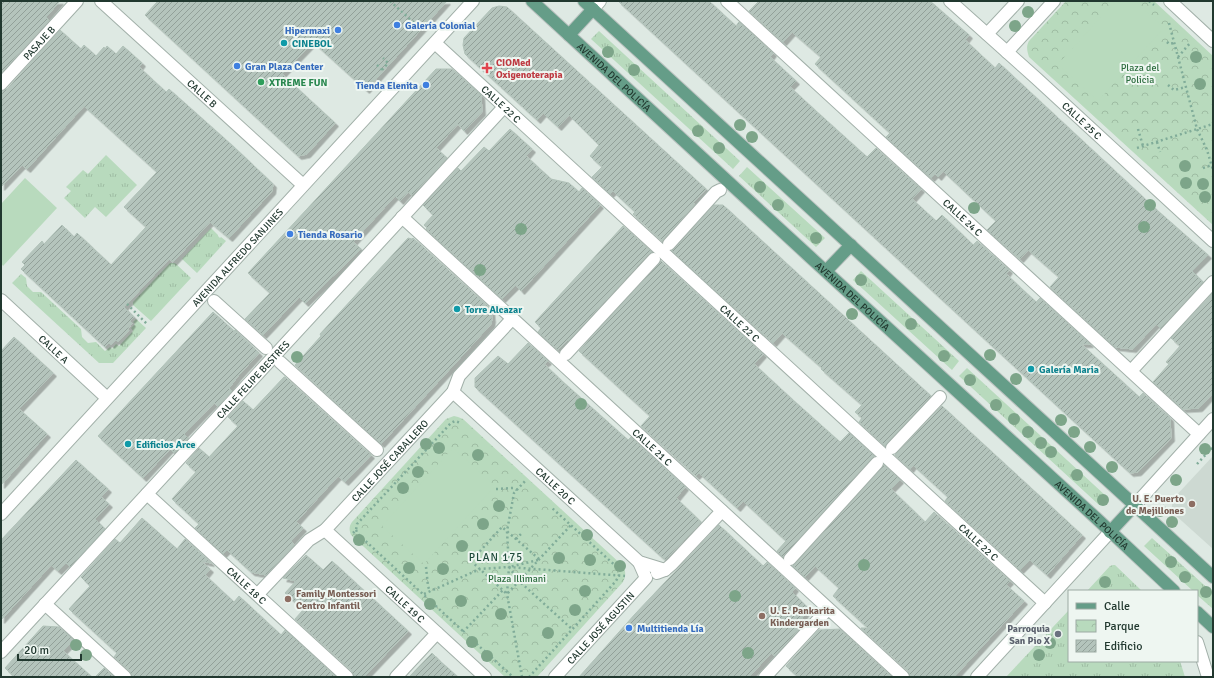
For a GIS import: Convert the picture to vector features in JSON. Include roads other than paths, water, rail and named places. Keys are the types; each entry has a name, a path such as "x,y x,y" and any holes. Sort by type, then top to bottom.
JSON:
{"main road":[{"name":"AVENIDA DEL POLICÍA","path":"532,1 1173,590"},
{"path":"569,35 592,4 850,245 1213,577"},
{"path":"826,271 850,245"},
{"path":"1110,532 1135,505"},
{"path":"1198,613 1213,627"}],"street":[{"name":"PASAJE B","path":"1,84 77,1"},
{"name":"CALLE B","path":"101,1 303,185"},
{"name":"AVENIDA ALFREDO SANJINES","path":"1,514 473,1"},
{"name":"CALLE 24 C","path":"727,1 1199,434"},
{"name":"CALLE 25 C","path":"950,1 1213,241"},
{"path":"987,34 1018,1"},
{"path":"1007,52 1054,1"},
{"path":"1170,1 1213,41"},
{"name":"CALLE 22 C","path":"435,43 1045,603"},
{"name":"CALLE FELIPE BESTRES","path":"1,652 504,107"},
{"path":"670,244 716,192 720,190"},
{"name":"CALLE 21 C","path":"402,217 903,677"},
{"path":"566,354 654,259"},
{"path":"1131,371 1213,282"},
{"name":"CALLE A","path":"1,300 107,398"},
{"path":"214,301 266,348"},
{"name":"CALLE JOSÉ CABALLERO","path":"258,594 308,540 325,530 453,392 459,376 512,319"},
{"path":"280,362 378,450"},
{"name":"CALLE 20 C","path":"453,392 639,562 665,570"},
{"path":"892,448 940,397"},
{"path":"1135,505 1213,419"},
{"path":"790,559 877,463"},
{"name":"CALLE 18 C","path":"147,494 347,677"},
{"name":"CALLE JOSÉ AGUSTIN","path":"555,677 646,578 665,570 722,511"},
{"name":"CALLE 19 C","path":"325,530 485,677"},
{"path":"977,677 1110,532"},
{"path":"639,562 646,578"},
{"path":"45,604 125,677"},
{"path":"765,677 828,609"},
{"path":"396,677 437,633"},
{"path":"1198,645 1208,677"}],"place":[{"name":"Galería Colonial","path":"397,25"},
{"name":"Hipermaxi","path":"338,30"},
{"name":"CINEBOL","path":"284,43"},
{"name":"Gran Plaza Center","path":"237,66"},
{"name":"CIOMed Oxigenoterapia","path":"487,68"},
{"name":"XTREME FUN","path":"261,82"},
{"name":"Tienda Elenita","path":"426,85"},
{"name":"Tienda Rosario","path":"290,234"},
{"name":"Torre Alcazar","path":"457,309"},
{"name":"Galería Maria","path":"1031,369"},
{"name":"Edificios Arce","path":"128,444"},
{"name":"U. E. Puerto de Mejillones","path":"1192,504"},
{"name":"Family Montessori Centro Infantil","path":"288,599"},
{"name":"U. E. Pankarita Kindergarden","path":"762,616"},
{"name":"Multitienda Lía","path":"629,628"},
{"name":"Parroquia San Pio X","path":"1058,634"}],"district":[{"name":"PLAN 175","path":"496,557"}],"park label":[{"name":"Plaza del Policia","path":"1140,72"},
{"name":"Plaza Illimani","path":"517,578"}]}
